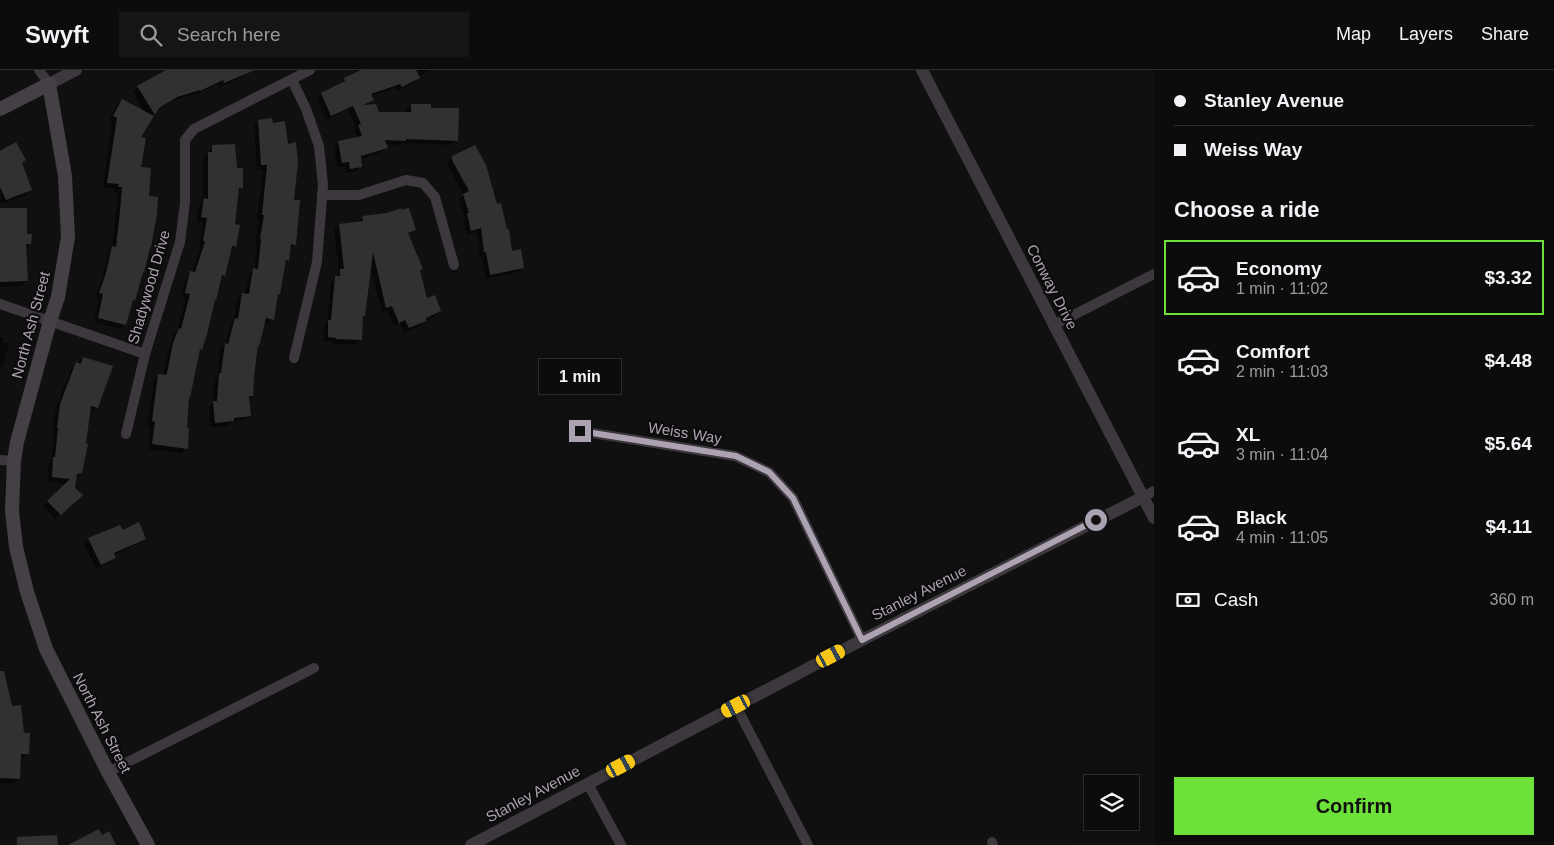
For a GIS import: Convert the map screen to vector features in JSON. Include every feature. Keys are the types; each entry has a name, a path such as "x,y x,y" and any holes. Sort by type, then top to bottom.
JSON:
{"main road":[{"path":"0,110 49,84"},
{"name":"North Ash Street","path":"49,84 65,176 68,237 58,297 17,442 14,461 12,511 16,547 27,592 46,649 108,772 148,845"}],"street":[{"path":"39,70 49,84"},
{"path":"46,70 49,84"},
{"path":"49,84 76,70"},
{"name":"Shadywood Drive","path":"126,434 145,354 180,242 185,202 185,140 194,129 310,70"},
{"name":"Conway Drive","path":"922,70 1054,325 1148,494 1154,518"},
{"path":"292,80 306,109 319,146 323,185 316,262 294,358"},
{"path":"322,196 359,195 406,180 423,183 434,197 454,265"},
{"path":"1054,325 1154,274"},
{"path":"0,304 145,354"},
{"name":"Weiss Way","path":"580,431 736,456 769,472 793,498 862,640"},
{"path":"0,460 14,461"},
{"name":"Stanley Avenue","path":"471,845 862,640 1148,494"},
{"path":"108,772 314,668"},
{"path":"736,706 808,845"},
{"path":"588,784 621,845"}],"building":[{"path":"166,70 255,70 224,83 223,80 200,91 177,97 159,108 155,115 137,86"},
{"path":"361,70 416,70 420,78 402,87 400,84 371,94 374,100 363,105 376,104 379,112 411,112 411,104 431,104 431,108 459,108 458,141 385,140 388,148 361,156 362,167 350,169 349,162 342,163 338,141 362,136 358,125 361,124 353,106 331,116 321,93 345,81 344,78"},
{"path":"122,99 154,116 141,137 146,138 141,167 151,168 149,196 158,197 151,247 126,325 98,318 103,294 99,293 112,246 116,247 120,211 122,187 118,187 119,184 107,183 117,118 113,116"},
{"path":"272,118 273,123 285,121 288,144 296,142 298,162 294,200 300,200 296,245 291,244 289,261 286,260 274,320 266,318 258,345 253,396 249,396 251,416 234,418 234,421 215,423 213,401 217,401 219,373 221,373 225,343 228,344 235,318 238,319 242,293 249,294 253,268 258,269 267,165 261,165 258,120"},
{"path":"16,142 26,160 22,163 32,190 6,200 0,187 0,151"},
{"path":"235,144 237,168 243,168 243,188 239,188 235,224 240,225 236,247 232,246 225,276 222,275 202,350 200,349 189,398 188,449 152,444 155,422 152,421 158,374 166,375 167,373 173,343 179,328 181,329 190,294 185,293 190,271 195,272 205,242 203,241 207,218 201,217 204,198 208,199 208,152 212,152 212,145"},
{"path":"475,145 486,165 497,204 501,203 507,229 509,229 512,251 521,249 524,268 490,275 486,252 484,252 481,228 471,231 467,213 469,213 463,194 469,191 452,160 452,156"},
{"path":"0,208 27,208 27,234 32,234 31,244 26,244 28,281 0,282"},
{"path":"401,208 401,210 409,208 416,230 408,233 423,269 420,270 427,298 435,295 441,311 426,318 426,321 409,328 405,320 399,323 392,306 386,308 373,252 365,316 363,316 362,340 328,337 328,320 331,320 335,276 340,276 340,269 344,269 339,224 363,221 362,216 387,213"},
{"path":"83,357 113,366 98,408 91,406 86,443 88,444 82,473 77,474 75,488 83,495 61,515 47,501 70,479 52,477 60,404 76,362 81,364"},
{"path":"139,522 146,539 114,553 116,558 101,565 88,538 120,525 123,530"},
{"path":"0,671 4,671 12,706 21,705 24,733 30,733 29,754 21,754 20,779 0,778"},
{"path":"99,829 102,835 109,831 116,845 68,845"},
{"path":"57,835 58,845 17,845 17,837"}],"route":[{"path":"580,431 736,456 769,472 793,498 862,640 1096,520"}]}
